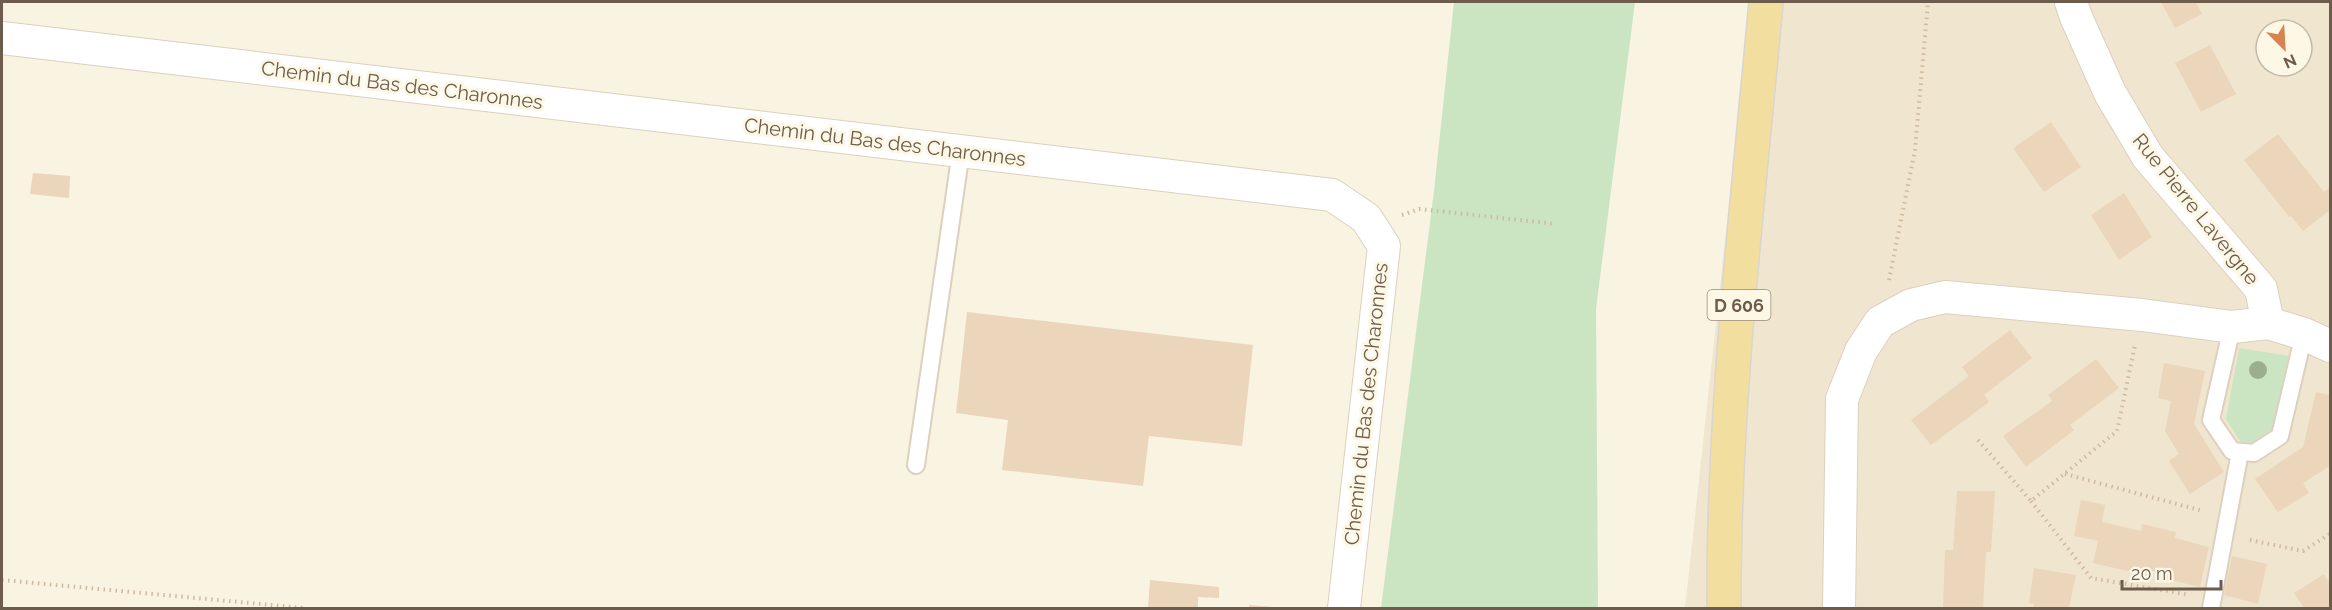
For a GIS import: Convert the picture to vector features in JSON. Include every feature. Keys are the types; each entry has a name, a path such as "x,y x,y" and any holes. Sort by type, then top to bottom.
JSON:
{"main road":[{"name":"D 606","path":"1724,609 1724,543 1733,368 1766,2"}],"street":[{"name":"Rue Pierre Lavergne","path":"2071,2 2110,93 2148,157 2261,289 2268,322"},
{"name":"Chemin du Bas des Charonnes","path":"2,38 1332,195 1366,218 1384,246 1344,609"},
{"path":"1839,609 1842,399 1861,351 1880,322 1911,304 1945,297 2142,315 2232,327 2268,322 2317,340"}],"lane":[{"path":"916,465 961,151"},
{"path":"2232,327 2211,420 2232,451 2254,453 2280,436 2317,340"},
{"path":"2212,604 2240,452"}],"path":[{"path":"1880,322 1915,150 1928,2"},
{"path":"1371,226 1419,209 1556,224"},
{"path":"2031,501 2117,430 2142,315"},
{"path":"1978,440 2031,501 2091,578 2212,604"},
{"path":"2064,474 2228,518"},
{"path":"2224,535 2303,550 2331,534"},
{"path":"2,580 304,609"}],"shaded area":[{"path":"1751,2 2330,2 2330,608 1685,608"}],"green space":[{"path":"1454,2 1635,2 1596,309 1598,608 1381,608 1434,191"},
{"path":"2239,348 2290,356 2277,425 2253,443 2240,441 2226,419"}],"building":[{"path":"2161,2 2196,2 2202,14 2175,28"},
{"path":"2210,45 2236,94 2201,112 2175,63"},
{"path":"2051,122 2081,167 2044,192 2013,148"},
{"path":"2278,134 2324,192 2330,187 2330,210 2303,231 2291,216 2289,217 2244,160"},
{"path":"33,173 70,176 69,198 30,194"},
{"path":"2124,193 2152,237 2119,260 2091,215"},
{"path":"967,312 1253,345 1242,446 1149,436 1143,486 1002,470 1008,420 956,413"},
{"path":"2010,330 2032,358 1984,395 1989,402 1931,445 1911,420 1969,376 1962,367"},
{"path":"2096,359 2119,388 2070,425 2074,430 2026,467 2003,436 2052,401 2048,395"},
{"path":"2164,363 2205,371 2194,424 2224,472 2190,494 2169,461 2179,454 2165,431 2171,401 2158,398"},
{"path":"2316,392 2330,395 2330,466 2303,483 2309,493 2278,512 2255,479 2303,447"},
{"path":"1957,491 1995,491 1991,552 1986,552 1983,608 1943,608 1945,550 1953,550"},
{"path":"2081,500 2105,505 2102,522 2141,531 2142,524 2176,532 2175,538 2209,547 2200,587 2166,579 2167,574 2133,566 2132,572 2093,563 2098,541 2074,536"},
{"path":"2232,556 2267,564 2258,604 2224,595"},
{"path":"2034,568 2076,575 2069,608 2033,608 2034,604 2029,603"},
{"path":"2324,574 2328,581 2330,579 2330,608 2304,608 2294,593"},
{"path":"1150,580 1219,587 1219,598 1198,597 1198,608 1148,608"},
{"path":"1249,605 1272,607 1272,608 1249,608"}]}
